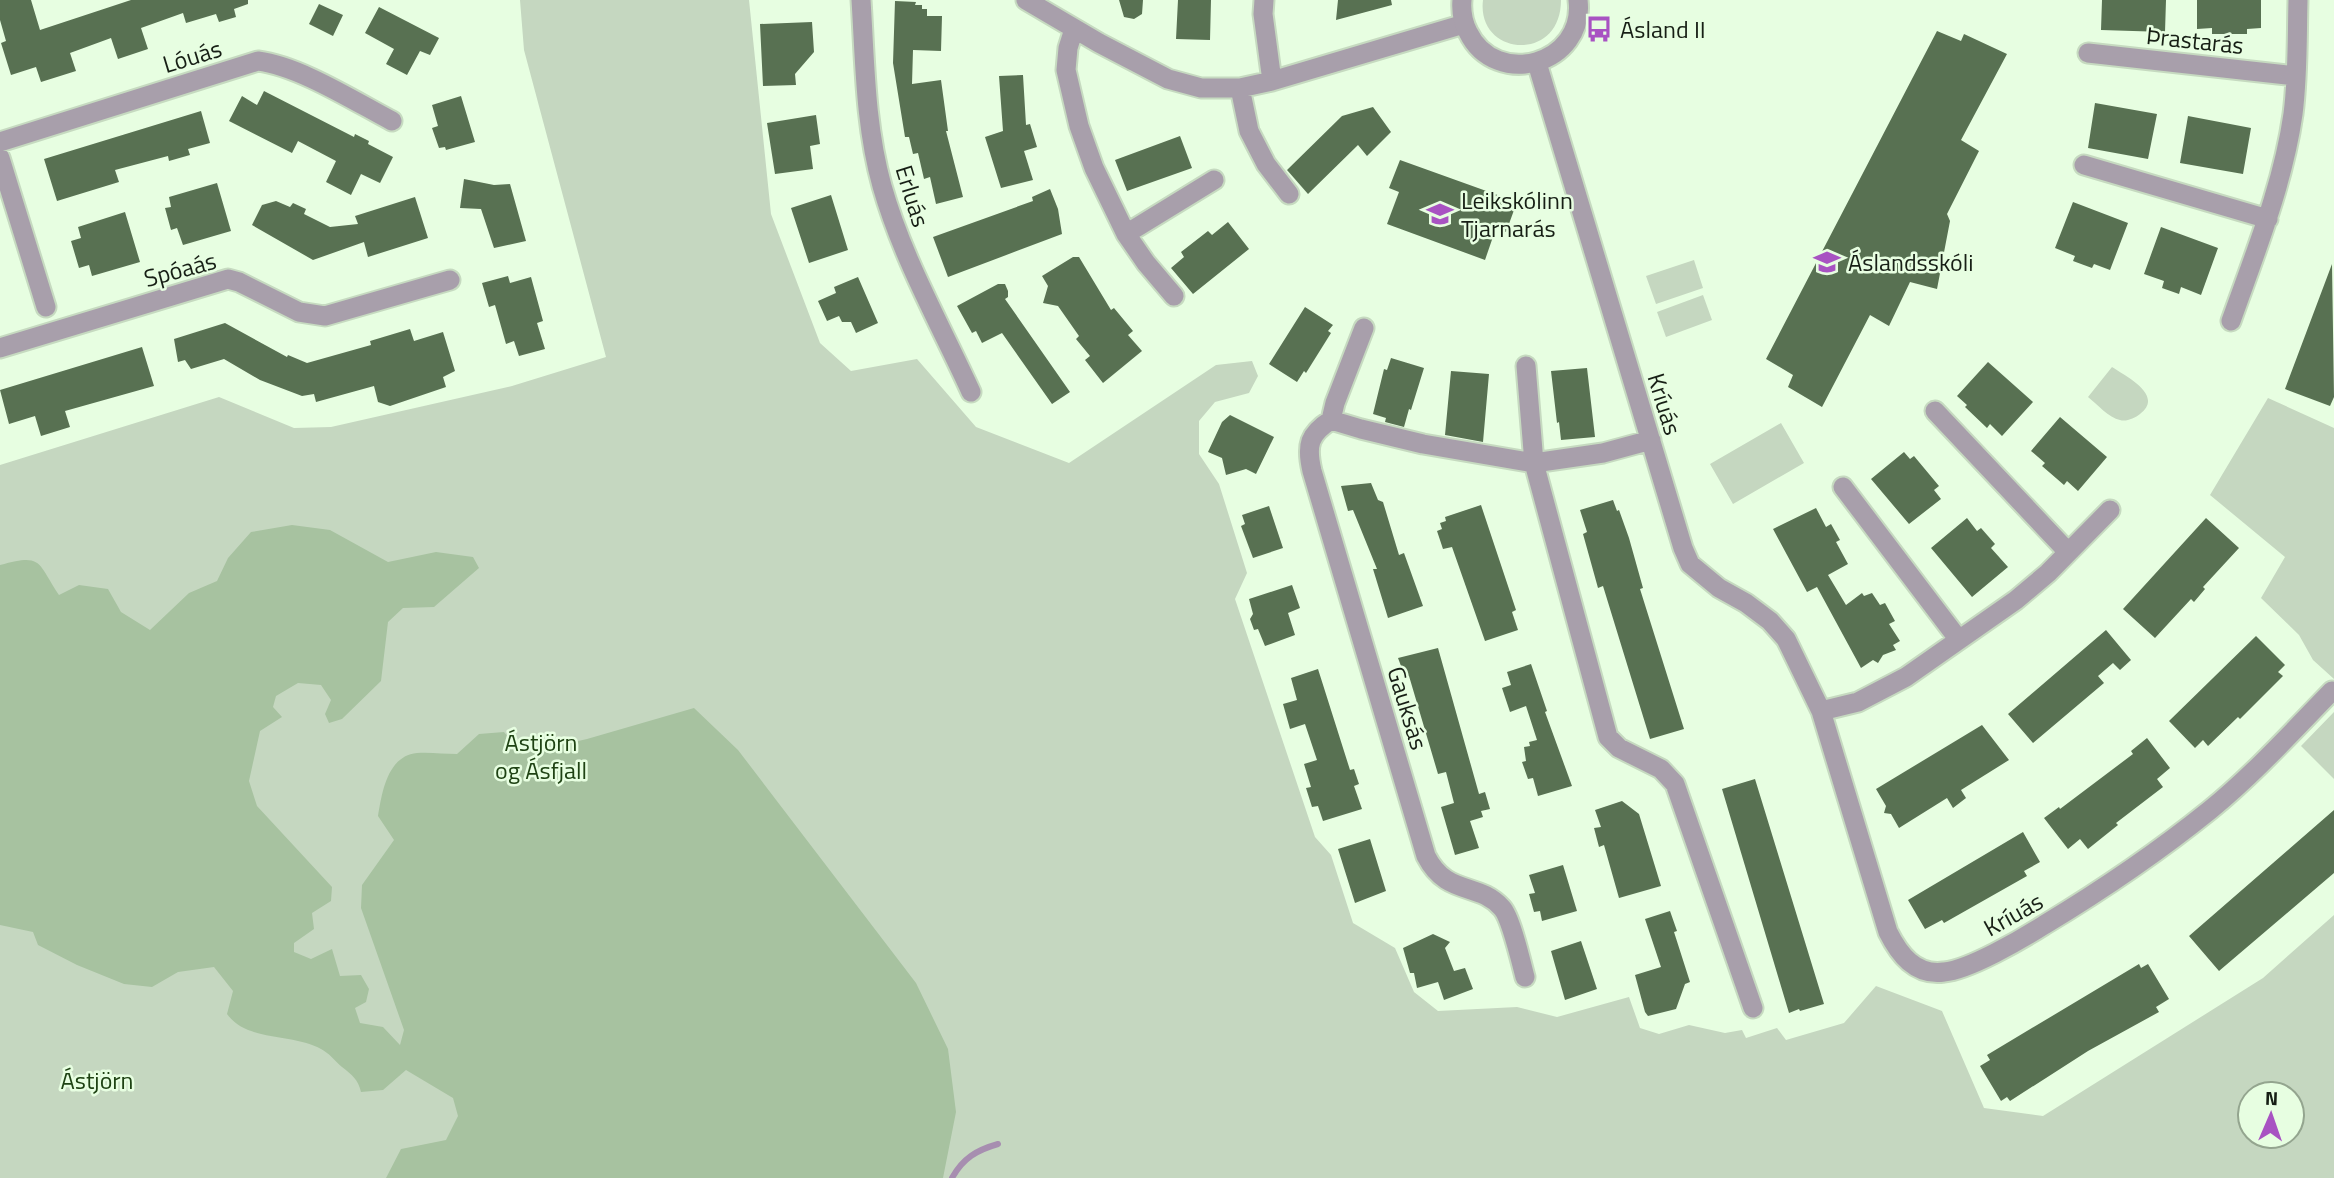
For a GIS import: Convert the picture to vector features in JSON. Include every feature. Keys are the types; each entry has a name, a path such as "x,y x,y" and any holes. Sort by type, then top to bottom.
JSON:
{"street":[{"name":"Erluás","path":"861,0 868,108 881,184 903,245 971,391"},
{"path":"1026,0 1065,16 1168,79 1200,88 1240,88 1272,81 1464,24"},
{"path":"1264,0 1263,14 1272,81"},
{"path":"1462,0 1464,24 1478,47 1501,62 1519,65 1537,63 1553,56 1566,44 1575,29 1578,0"},
{"path":"2231,321 2267,219 2288,140 2296,76 2298,0"},
{"path":"1065,16 1068,48 1066,70 1079,126 1094,168 1126,234 1174,296"},
{"name":"Þrastarás","path":"2088,53 2296,76"},
{"name":"Lóuás","path":"0,142 258,61 275,63 293,70 392,121"},
{"name":"Kríuás","path":"1537,63 1683,548 1690,564 1719,588 1770,621 1786,639 1821,711 1888,932 1899,953 1911,965 1929,972 1944,972 1964,966 2027,936 2140,863 2212,808 2332,691"},
{"path":"1240,88 1249,131 1266,164 1289,194"},
{"path":"0,158 46,307"},
{"path":"2084,165 2267,219"},
{"path":"1126,234 1213,180"},
{"name":"Spóaás","path":"0,348 228,279 299,312 325,316 450,280"},
{"name":"Gauksás","path":"1364,328 1331,420 1318,429 1310,441 1308,456 1426,856 1446,881 1488,897 1505,911 1525,977"},
{"path":"1526,366 1534,463 1608,737 1619,748 1661,769 1675,784 1753,1007"},
{"path":"1936,411 2068,552"},
{"path":"1331,420 1423,444 1534,463 1603,453 1651,440"},
{"path":"1843,487 1959,640"},
{"path":"1821,711 1858,702 1906,677 2016,600 2048,573 2110,510"}],"green space":[{"name":"Ástjörn og Ásfjall","path":"520,0 749,0 771,214 820,343 851,371 917,359 976,427 1069,463 1216,365 1252,361 1258,376 1249,393 1215,402 1199,421 1199,454 1219,484 1247,573 1235,599 1315,837 1331,855 1353,923 1395,948 1414,992 1438,1011 1517,1007 1557,1017 1629,997 1640,1028 1659,1034 1689,1025 1725,1033 1742,1030 1746,1038 1777,1028 1786,1040 1844,1023 1876,986 1942,1011 1984,1108 2043,1116 2263,978 2334,915 2334,1178 0,1178 0,465 219,397 294,428 331,427 512,386 606,357 524,50"},
{"path":"1483,0 1561,0 1557,21 1548,35 1534,43 1519,45 1492,33 1484,19"},
{"path":"1694,260 1703,288 1656,304 1646,276"},
{"path":"1703,295 1712,320 1666,337 1657,312"},
{"path":"2112,367 2146,393 2147,407 2130,419 2112,417 2088,397"},
{"path":"2268,398 2334,428 2334,679 2313,660 2299,635 2261,598 2285,557 2210,495"},
{"path":"1781,423 1804,463 1733,504 1710,464"},
{"path":"292,525 330,530 388,562 436,552 473,557 479,568 434,607 403,608 388,622 381,681 342,719 329,723 325,714 331,700 321,685 298,683 276,696 273,707 282,717 260,731 249,781 257,806 332,887 331,901 312,913 314,929 294,943 294,952 311,959 332,949 340,976 361,975 369,989 366,1002 355,1008 360,1023 383,1027 400,1045 404,1030 361,908 362,885 394,840 378,816 388,777 399,761 417,753 457,754 479,734 504,732 522,754 587,739 694,708 738,750 916,983 948,1049 956,1112 943,1178 386,1178 401,1149 446,1140 458,1116 453,1098 406,1070 383,1090 361,1092 354,1078 321,1049 246,1029 227,1014 233,991 214,967 178,972 152,987 124,984 77,965 38,945 33,932 0,925 0,565 24,560 37,563 59,595 79,585 108,589 121,612 150,630 189,593 217,581 228,558 251,532"},
{"path":"2334,712 2334,779 2301,746"}],"building":[{"path":"0,0 31,0 40,30 131,0 248,0 248,4 234,9 236,17 219,22 216,14 186,23 183,13 141,28 148,49 118,59 111,38 70,53 76,71 41,82 36,67 11,75 1,43 6,41 0,20"},
{"path":"1119,0 1143,0 1142,14 1134,19 1124,17"},
{"path":"1178,0 1211,0 1210,40 1176,39"},
{"path":"1338,0 1391,0 1392,5 1336,20"},
{"path":"2102,0 2166,0 2165,32 2101,30"},
{"path":"2197,0 2261,0 2261,28 2247,29 2247,34 2212,34 2212,28 2197,29"},
{"path":"895,1 916,2 915,5 922,5 922,9 927,9 927,16 942,16 941,51 913,50 912,84 941,80 946,131 963,197 936,204 930,177 924,179 918,153 913,154 909,137 905,137 893,63"},
{"path":"319,4 343,15 333,36 309,24"},
{"path":"379,7 439,38 430,55 420,51 407,75 386,64 394,49 365,33"},
{"path":"812,22 814,52 795,74 796,85 763,86 760,24"},
{"path":"1937,31 1961,41 1964,34 2007,54 1961,140 1979,151 1947,214 1950,221 1937,289 1910,282 1889,326 1870,315 1822,407 1788,387 1793,375 1766,359"},
{"path":"1023,75 1026,125 1030,124 1037,147 1024,151 1033,180 1001,188 985,137 1003,131 999,76"},
{"path":"264,91 354,137 355,134 369,141 368,144 393,157 380,183 361,174 351,195 326,182 336,161 298,141 292,153 229,121 242,96 257,105"},
{"path":"461,96 475,142 446,150 445,147 439,148 432,128 438,126 432,105"},
{"path":"2095,103 2157,114 2148,159 2088,148"},
{"path":"1373,107 1391,132 1367,156 1358,145 1308,194 1287,170 1342,116"},
{"path":"201,111 210,143 188,149 190,155 169,161 168,156 115,170 119,182 57,201 44,159"},
{"path":"816,115 820,144 810,146 813,169 775,174 767,123"},
{"path":"2188,116 2251,128 2243,174 2180,163"},
{"path":"1180,136 1192,168 1127,191 1115,160"},
{"path":"1400,160 1517,202 1506,232 1496,228 1485,260 1387,224 1399,192 1389,188"},
{"path":"464,179 494,185 510,184 526,241 494,248 481,209 460,208"},
{"path":"217,183 231,231 183,245 177,228 171,230 165,208 171,207 169,197"},
{"path":"1050,189 1058,209 1062,234 948,277 933,237 1033,201 1032,197"},
{"path":"831,195 848,250 809,263 791,208"},
{"path":"415,197 428,238 368,257 364,242 313,260 252,225 262,205 276,201 290,207 293,203 306,209 304,214 330,227 358,224 355,216"},
{"path":"2073,202 2128,223 2110,270 2094,264 2092,268 2073,261 2075,256 2055,248"},
{"path":"125,212 140,262 92,276 89,265 79,268 71,241 81,238 78,227"},
{"path":"1228,222 1249,249 1193,294 1171,268 1184,257 1181,252 1208,231 1212,235"},
{"path":"2161,227 2218,248 2201,295 2181,287 2179,294 2162,288 2164,281 2144,274"},
{"path":"1073,257 1079,257 1111,310 1114,308 1133,331 1128,335 1142,351 1103,383 1085,360 1090,356 1076,339 1079,336 1058,306 1043,303 1048,286 1042,276"},
{"path":"2332,264 2334,397 2330,406 2285,389"},
{"path":"508,276 510,283 531,277 543,321 537,323 545,349 519,356 514,341 506,344 495,305 489,307 482,283"},
{"path":"858,277 878,323 856,333 851,322 842,322 839,316 827,321 818,301 836,293 834,287"},
{"path":"998,284 1005,284 1008,297 1005,299 1070,392 1052,404 1002,333 982,343 976,331 972,333 957,306"},
{"path":"1305,307 1333,325 1328,331 1331,333 1306,373 1304,371 1297,382 1269,364"},
{"path":"225,323 287,357 288,355 307,363 371,345 370,341 410,329 414,341 443,332 455,371 443,377 446,387 390,406 378,402 374,386 316,402 314,394 302,396 260,380 224,359 191,369 185,360 178,362 174,339"},
{"path":"142,347 154,386 65,411 70,427 41,436 35,416 9,424 0,390"},
{"path":"1391,358 1424,368 1404,427 1385,422 1386,418 1373,414 1384,369 1387,370"},
{"path":"1988,362 2033,402 2002,436 1990,424 1987,428 1957,396"},
{"path":"1587,368 1595,437 1561,440 1551,371"},
{"path":"1451,371 1489,374 1483,442 1445,435"},
{"path":"1230,415 1274,437 1256,474 1246,469 1226,475 1222,458 1208,452 1222,422"},
{"path":"2060,417 2107,457 2078,491 2067,481 2064,485 2042,466 2045,463 2031,451"},
{"path":"1904,452 1910,459 1914,456 1939,486 1934,490 1941,499 1909,524 1871,479"},
{"path":"1371,483 1378,500 1383,502 1399,555 1404,553 1423,606 1388,618 1373,569 1377,569 1353,510 1348,511 1341,486"},
{"path":"1613,500 1629,538 1643,588 1640,589 1684,729 1650,739 1603,586 1598,588 1583,534 1587,532 1580,510"},
{"path":"1481,505 1516,610 1512,612 1518,630 1485,641 1452,547 1443,549 1437,531 1442,529 1440,523 1446,521 1445,517"},
{"path":"1269,506 1283,548 1253,558 1241,526 1245,524 1242,515"},
{"path":"1816,508 1826,527 1831,524 1840,540 1836,542 1848,564 1828,575 1846,605 1862,593 1864,596 1872,593 1880,605 1885,603 1895,621 1889,624 1900,641 1893,645 1896,650 1883,655 1878,663 1873,660 1861,668 1817,587 1807,592 1773,529"},
{"path":"1967,518 1977,531 1981,528 1995,544 1991,548 2008,567 1972,597 1931,548"},
{"path":"2206,518 2239,548 2203,587 2205,589 2194,602 2191,599 2155,638 2123,609"},
{"path":"1292,585 1300,608 1288,613 1295,635 1265,646 1258,629 1254,630 1250,619 1253,614 1249,599"},
{"path":"2106,630 2131,660 2120,670 2113,663 2098,676 2104,683 2033,743 2008,714"},
{"path":"2256,636 2285,665 2278,672 2283,676 2208,746 2203,740 2195,748 2169,721"},
{"path":"1438,648 1479,794 1485,792 1490,809 1481,811 1483,817 1470,821 1479,848 1455,855 1441,807 1454,803 1446,772 1438,774 1409,676 1404,674 1398,658"},
{"path":"1531,664 1572,786 1538,796 1533,778 1528,779 1522,762 1526,761 1524,747 1537,740 1526,706 1510,712 1502,688 1511,685 1507,672"},
{"path":"1318,669 1350,770 1354,769 1359,784 1354,786 1362,809 1323,821 1318,806 1312,807 1306,788 1311,787 1304,764 1317,760 1305,724 1290,729 1283,704 1297,700 1291,678"},
{"path":"1982,725 2009,760 1961,790 1966,798 1953,808 1947,798 1899,828 1891,814 1884,813 1886,806 1876,789"},
{"path":"2147,738 2170,768 2157,779 2163,787 2116,823 2118,825 2088,849 2080,839 2068,849 2044,818 2133,754 2131,751"},
{"path":"1755,779 1824,1004 1789,1013 1722,789"},
{"path":"1622,801 1639,814 1661,886 1619,898 1604,845 1599,847 1594,828 1601,827 1595,810"},
{"path":"2334,810 2334,873 2219,971 2189,936"},
{"path":"2023,832 2040,862 2024,871 2027,876 1944,923 1942,920 1925,929 1908,900"},
{"path":"1370,839 1386,891 1355,903 1338,849"},
{"path":"1563,865 1577,911 1542,921 1540,911 1534,912 1529,894 1535,893 1529,875"},
{"path":"1670,911 1690,982 1685,984 1676,1009 1648,1016 1635,975 1661,967 1645,919"},
{"path":"1433,934 1450,942 1445,948 1454,971 1465,968 1473,989 1444,1000 1438,982 1417,988 1414,973 1410,973 1403,948"},
{"path":"1581,941 1597,989 1565,1000 1551,951"},
{"path":"2139,964 2141,968 2148,964 2169,999 2156,1007 2159,1012 2088,1051 2010,1101 2007,1097 2001,1101 1980,1066 1990,1060 1987,1055"}],"waterway":[{"path":"952,1178 971,1156 998,1144"}],"place":[{"name":"Ásland II","path":"1599,29"},
{"name":"Leikskólinn Tjarnarás","path":"1440,214"},
{"name":"Áslandsskóli","path":"1827,262"}],"park label":[{"name":"Ástjörn","path":"97,1080"}]}
